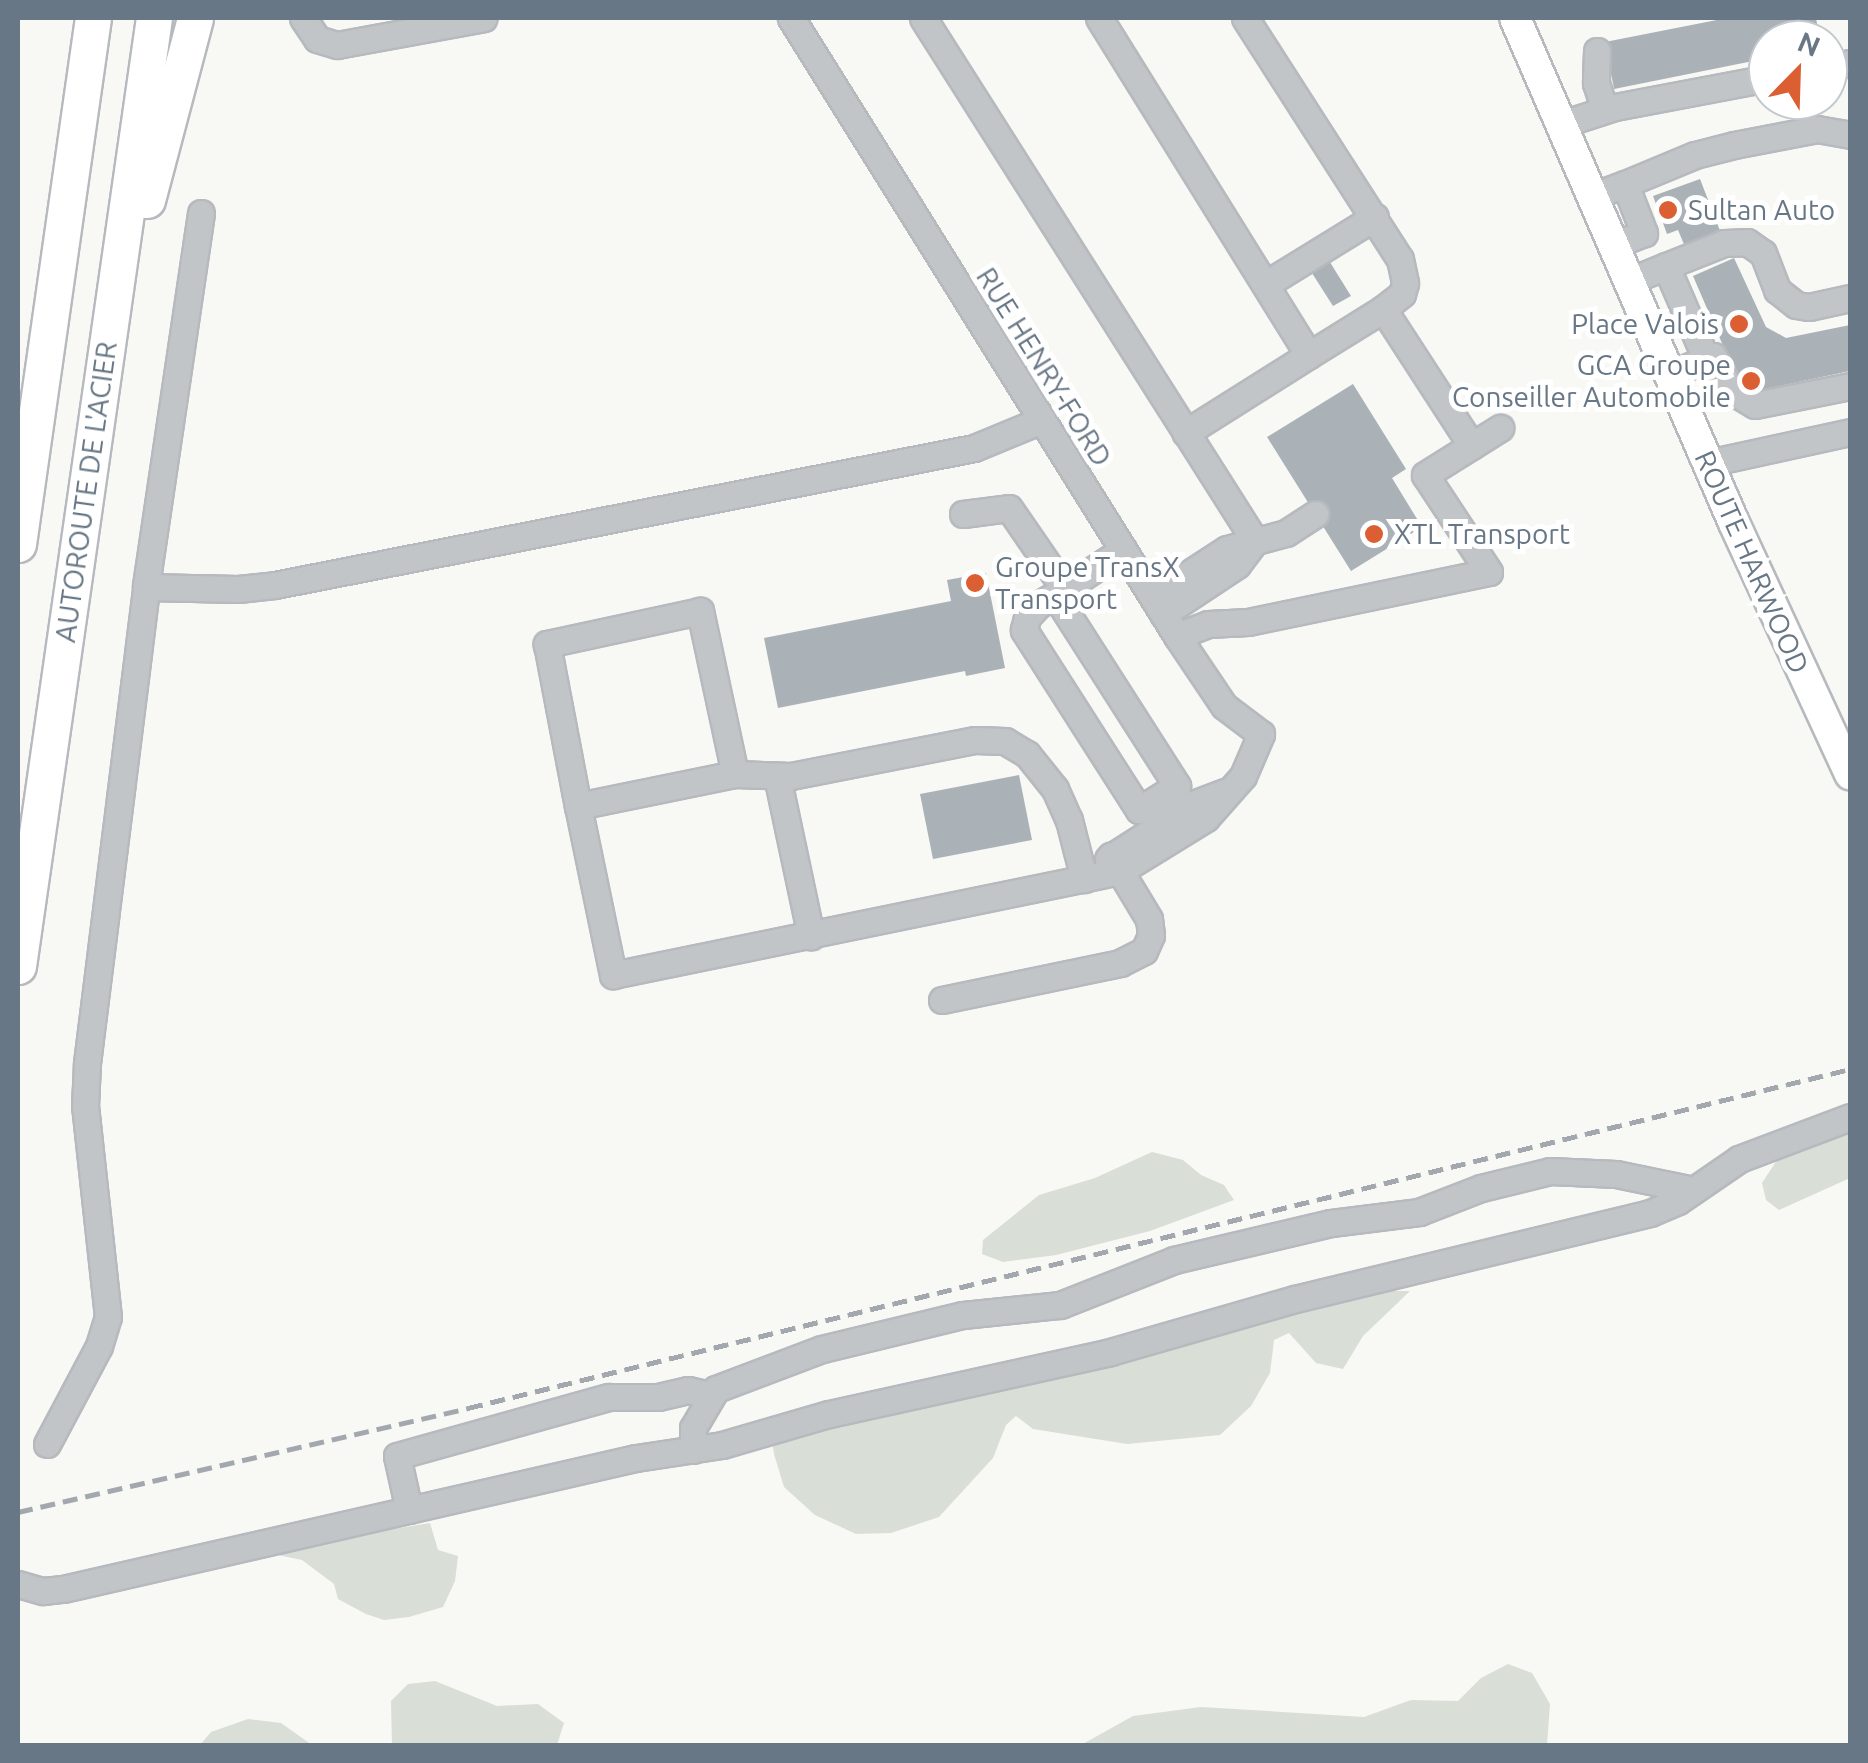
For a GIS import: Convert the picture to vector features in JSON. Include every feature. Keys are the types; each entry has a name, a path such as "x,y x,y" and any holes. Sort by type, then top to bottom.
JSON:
{"highway":[{"path":"18,544 92,18"},
{"name":"AUTOROUTE DE L'ACIER","path":"18,966 154,18"},
{"path":"108,340 195,18"}],"main road":[{"name":"ROUTE HARWOOD","path":"1514,18 1611,246 1850,774"}],"street":[{"path":"303,18 317,39 337,45 484,18"},
{"name":"RUE HENRY-FORD","path":"791,18 1177,636 1224,706 1261,734 1250,764 1206,818 1116,863"},
{"path":"922,18 1255,541"},
{"path":"1099,18 1310,355"},
{"path":"1186,433 1402,294 1404,272 1375,217 1245,18"},
{"path":"1597,51 1596,83 1605,110"},
{"path":"1559,125 1703,81"},
{"path":"1590,197 1696,155 1734,145 1817,129 1850,136"},
{"path":"1611,246 1644,233 1625,184"},
{"path":"47,1444 99,1346 108,1317 85,1106 86,1062 146,586 201,213"},
{"path":"1266,284 1375,217"},
{"path":"1627,282 1724,243 1746,242 1764,253 1777,290 1796,305 1809,307 1850,298"},
{"path":"1666,266 1706,358"},
{"path":"1383,308 1472,446"},
{"path":"1669,375 1714,356 1737,397 1763,405 1850,386"},
{"path":"1763,405 1773,448"},
{"path":"146,586 275,585 974,448 1042,420"},
{"path":"1177,636 1208,624 1248,622 1489,572 1425,475 1500,428"},
{"path":"1708,463 1850,432"},
{"path":"963,514 1009,508 1060,592 1177,786 1139,810 1026,636 1027,617 1060,592 1123,550"},
{"path":"1158,605 1237,565 1255,541 1286,533 1316,514"},
{"path":"735,774 700,612 547,644 613,976 1084,879 1116,863 1152,928 1148,944 1139,955 942,1000"},
{"path":"578,806 735,774 777,776 975,740 1005,741 1027,754 1055,789 1069,820 1084,879"},
{"path":"777,776 811,936"},
{"path":"18,1584 43,1591 64,1589 693,1450 1110,1352 1294,1298 1650,1213 1739,1159 1850,1116"},
{"path":"693,1450 693,1428 709,1395 748,1374 822,1349 974,1313 1060,1304 1174,1260 1347,1220 1419,1212 1517,1177 1582,1170 1658,1180 1692,1190"},
{"path":"410,1510 397,1456 608,1397 658,1397 688,1390 709,1395"}],"shaded area":[{"path":"1850,1128 1850,1178 1779,1210 1766,1200 1762,1183 1777,1160"},
{"path":"1152,1152 1183,1160 1201,1175 1224,1185 1234,1200 1150,1231 1056,1255 1003,1262 982,1254 983,1240 1039,1195 1095,1178"},
{"path":"1358,1291 1410,1291 1363,1336 1343,1369 1316,1363 1289,1333 1274,1340 1270,1373 1251,1406 1220,1435 1127,1444 1033,1429 1016,1416 1006,1425 993,1458 939,1517 891,1533 856,1534 815,1515 784,1487 772,1440"},
{"path":"430,1523 438,1550 458,1556 455,1581 443,1607 409,1617 384,1620 366,1614 338,1599 334,1584 302,1560 259,1551"},
{"path":"1508,1664 1532,1673 1550,1704 1547,1745 1081,1745 1133,1716 1201,1707 1364,1717 1411,1700 1458,1701 1481,1678"},
{"path":"435,1681 497,1706 538,1704 564,1723 557,1745 392,1745 391,1701 408,1684"},
{"path":"248,1719 281,1723 312,1745 200,1745 211,1732"}],"building":[{"path":"1727,18 1816,20 1748,20 1748,62 1614,89 1605,42"},
{"path":"1700,179 1722,236 1686,249 1678,230 1667,234 1653,196"},
{"name":"Place Valois","path":"1734,258 1766,327 1786,338 1850,325 1850,371 1760,390 1737,378 1693,276"},
{"path":"1328,259 1351,296 1333,306 1310,270"},
{"path":"1353,384 1406,469 1392,478 1422,527 1351,571 1267,437"},
{"path":"986,573 1005,668 966,676 965,671 778,708 764,638 951,601 947,580"},
{"path":"1019,775 1032,840 933,859 920,794"}],"railway":[{"path":"18,1512 468,1408 1850,1069"}],"place":[{"name":"Sultan Auto","path":"1668,210"},
{"name":"Place Valois","path":"1739,324"},
{"name":"GCA Groupe Conseiller Automobile","path":"1751,381"},
{"name":"XTL Transport","path":"1374,534"},
{"name":"Groupe TransX Transport","path":"975,583"}]}
